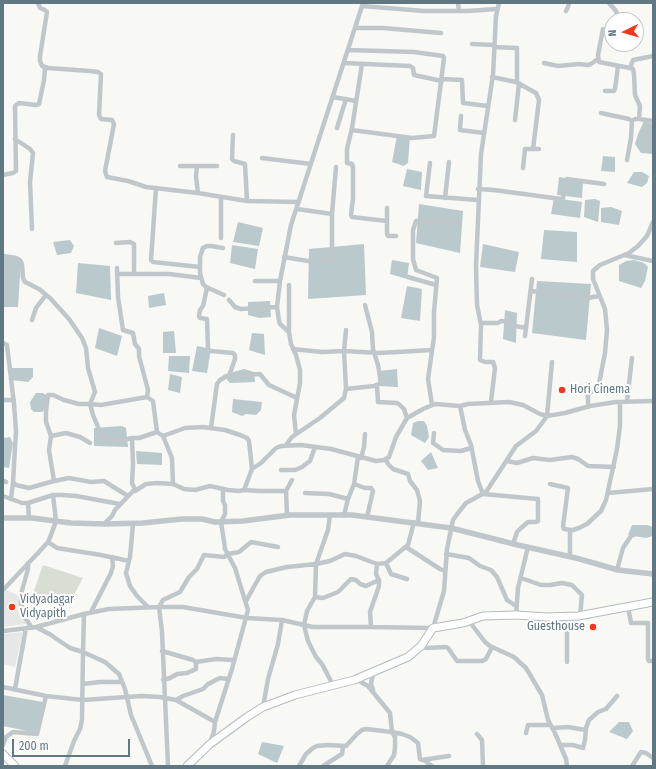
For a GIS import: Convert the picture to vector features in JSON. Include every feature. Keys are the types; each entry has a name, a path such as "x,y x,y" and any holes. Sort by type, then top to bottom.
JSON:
{"main road":[{"path":"187,766 210,744 262,707 295,695 354,680 408,657 421,646 433,628 470,621 483,616 580,616 653,602"},
{"path":"3,754 15,766"}],"street":[{"path":"38,3 40,8 47,12 40,61 42,66 45,68 90,71 100,73 101,75 99,115 101,119 112,120 114,124 105,171 106,176 109,178 120,179 156,188 247,201 299,202"},
{"path":"458,3 459,11"},
{"path":"491,402 495,368 494,362 485,362 480,360 481,323 478,311 476,276 478,189 492,77 497,9 499,3"},
{"path":"566,11 569,3"},
{"path":"609,3 616,12"},
{"path":"289,332 280,324 277,307 284,257 291,226 363,4 424,11 497,9"},
{"path":"355,28 383,28 441,33"},
{"path":"544,63 558,66 591,64 598,59 603,29"},
{"path":"472,44 517,48 518,83 515,120"},
{"path":"348,50 404,52 444,56 435,135 433,137 408,138 352,130"},
{"path":"630,68 633,60 653,56"},
{"path":"598,59 601,63 630,68 634,71 635,94 640,106 639,119"},
{"path":"344,63 410,66 413,68 414,75 442,80 462,80 463,103 488,106"},
{"path":"362,64 352,130 347,149 347,163 352,164 353,167 351,215 387,221"},
{"path":"605,91 614,91 618,66"},
{"path":"3,175 16,171 15,106 19,103 39,104 45,68"},
{"path":"492,77 518,83 536,93 539,100 536,149 525,149 523,168"},
{"path":"333,97 356,101"},
{"path":"337,128 346,99"},
{"path":"601,113 632,121 635,119 653,120"},
{"path":"461,116 460,130 484,133"},
{"path":"627,160 632,121"},
{"path":"233,135 232,159 245,164 247,201"},
{"path":"15,139 30,149 33,153 30,182 32,229"},
{"path":"262,158 311,164"},
{"path":"445,198 449,162"},
{"path":"430,163 426,196 478,200"},
{"path":"180,166 217,166"},
{"path":"197,166 196,176 198,193"},
{"path":"284,257 308,261 332,260 332,214 336,167"},
{"path":"478,189 561,199 563,198 567,179 604,184"},
{"path":"156,188 150,260 153,262 200,267"},
{"path":"221,197 221,238"},
{"path":"388,208 387,235 396,236"},
{"path":"297,210 332,214"},
{"path":"432,405 428,379 434,337 436,277 416,270 414,264 413,238 415,224 418,221 459,223"},
{"path":"588,407 588,394 596,389 599,384 606,340 607,318 593,279 593,271 600,265 634,250 644,240 653,222"},
{"path":"116,243 130,242 134,244 134,273"},
{"path":"223,248 211,246 203,248 200,267 203,284 208,288 224,295"},
{"path":"624,255 653,261"},
{"path":"3,256 20,260 25,282 39,289 46,295 69,319 82,338 86,348 88,368 95,392 90,404 103,439 123,440 139,438 157,432"},
{"path":"147,397 148,390 139,356 139,349 135,344 133,332 123,330 118,297 117,271 169,274 201,278"},
{"path":"408,278 436,285"},
{"path":"525,336 532,279"},
{"path":"256,281 280,281"},
{"path":"289,285 289,332 291,344 298,359 300,375 294,416 296,434"},
{"path":"208,288 199,316 200,318 207,319 208,349 233,353 235,355 229,376"},
{"path":"531,291 588,298 599,296"},
{"path":"32,320 36,308 46,295"},
{"path":"229,300 235,307 241,309 277,307"},
{"path":"346,389 376,385 380,384 381,381 374,352 372,332 365,305"},
{"path":"481,323 498,323 501,321 510,322 515,326 526,328"},
{"path":"286,445 296,434 326,414 344,398 346,389 344,351 346,330"},
{"path":"3,343 7,345 14,400 16,432 11,499"},
{"path":"293,349 322,352 432,350"},
{"path":"627,401 632,358"},
{"path":"3,631 34,627 108,609 148,607 184,607 247,618 282,620 313,628 433,628 444,591 446,554 453,520 466,504 486,492 516,446 536,431 547,416 552,362"},
{"path":"211,428 217,384 223,378 229,376 260,374 269,385 297,398"},
{"path":"376,385 378,402 397,403 404,409 407,418"},
{"path":"54,481 49,450 50,436 46,422 48,395 53,395 79,404 101,405 147,397 152,401 157,432 163,436 172,458 174,484"},
{"path":"3,400 14,400"},
{"path":"252,469 261,463 276,448 286,445 331,449 381,461 389,457 400,428 407,418 432,405 438,404 460,406 491,402 516,403 547,416 588,407 627,401 653,401"},
{"path":"550,484 568,488 563,526 564,529 571,530 584,527 597,514 604,505 614,467 619,435 620,402"},
{"path":"460,406 465,430 472,448 478,481 483,494"},
{"path":"163,436 185,428 194,427 211,428 229,432 248,439 252,469 244,490"},
{"path":"50,436 66,433 80,437 90,443"},
{"path":"434,433 433,443 443,450 461,451 472,448"},
{"path":"344,515 364,447 365,434"},
{"path":"132,438 132,483 135,489"},
{"path":"281,470 295,470 302,467 310,461 315,447"},
{"path":"507,461 517,463 533,458 550,460 572,457 588,466 614,467"},
{"path":"246,601 263,573 281,568 330,561 345,554 356,556 377,564 386,563 409,544 416,523 420,501 417,490 410,481 408,474 393,469 388,464 386,459"},
{"path":"13,482 16,485 29,488 69,478 91,482 104,481 128,496"},
{"path":"287,515 286,492 292,480"},
{"path":"104,524 112,516 120,504 135,489 136,491 146,484 174,484 184,489 196,490 210,486 239,491 286,492"},
{"path":"354,484 365,488 371,488 373,491 366,517"},
{"path":"210,744 215,722 247,618 248,610 235,568 228,554 224,541 222,522 226,505 223,501 223,489"},
{"path":"608,493 653,489"},
{"path":"305,493 329,494 348,499"},
{"path":"483,494 538,499 538,521 525,524 517,532 513,544"},
{"path":"3,496 28,503 53,495 76,496 120,504"},
{"path":"4,587 48,542 56,521 53,495"},
{"path":"28,503 29,518"},
{"path":"3,518 29,518 71,523 133,524 182,519 202,519 222,522 243,521 287,515 344,515 451,528 528,548 570,556 617,570 653,574"},
{"path":"330,515 328,530 316,564 315,597 307,611 304,625 308,641 333,685"},
{"path":"133,524 126,573 130,586 148,607"},
{"path":"570,556 571,530"},
{"path":"617,570 623,548 631,536 643,531 653,531"},
{"path":"48,542 57,548 128,561"},
{"path":"168,766 159,607 165,598 180,592 187,580 197,569 204,555 222,557 239,552 251,542 278,547"},
{"path":"406,547 445,571"},
{"path":"516,615 516,606 521,578 528,548"},
{"path":"446,554 469,558 480,566 491,570 496,574 507,600 516,606"},
{"path":"91,612 111,573 113,566 112,558"},
{"path":"28,563 28,569 21,594 21,603 26,619 34,627 51,635 70,648 96,657 119,674 133,722 152,766"},
{"path":"386,563 391,574 407,580"},
{"path":"371,627 370,612 378,592 379,584 376,574 377,564"},
{"path":"521,578 541,585 562,583 572,585 582,595 580,616"},
{"path":"315,597 323,598 338,592 351,579 356,580 360,584 366,586 378,580"},
{"path":"628,607 631,623 648,623 651,649 648,660 653,661"},
{"path":"65,766 80,729 84,684 84,614"},
{"path":"567,617 567,662"},
{"path":"262,707 278,644 282,620"},
{"path":"470,621 485,642 514,657 526,668 540,692 548,720 560,745 567,766"},
{"path":"15,689 26,628"},
{"path":"421,646 426,648 446,647 457,661 474,662 486,659 492,646"},
{"path":"162,651 196,662 216,659 232,660"},
{"path":"163,680 177,674 187,673 196,669 196,662"},
{"path":"373,673 371,684 374,693"},
{"path":"176,700 203,689 214,680 220,678 228,680"},
{"path":"354,680 368,686 389,710 392,732 395,737 395,748 394,755 387,766"},
{"path":"84,684 122,682"},
{"path":"3,687 46,696 83,700 152,696 165,698 176,700 215,722"},
{"path":"3,745 6,737 13,732 37,734 46,696"},
{"path":"560,745 573,745 583,748 585,730 589,720 598,712 606,709 617,696"},
{"path":"526,733 528,725 568,727 585,730"},
{"path":"299,766 306,754 317,746 348,745 354,737 362,730 366,729 402,734 414,739 420,747 420,758 432,766"},
{"path":"477,734 482,740 483,766"},
{"path":"324,766 342,754 343,746"},
{"path":"632,766 641,752 646,753 653,758"},
{"path":"424,760 449,756"}],"shaded area":[{"path":"644,121 653,124 653,154 641,153 635,144"},
{"path":"397,136 410,136 408,163 404,166 392,162"},
{"path":"603,156 615,157 615,172 601,171"},
{"path":"407,169 422,172 421,190 403,186"},
{"path":"634,172 642,172 649,176 647,183 642,187 627,183"},
{"path":"559,177 583,181 582,198 557,195"},
{"path":"554,198 582,202 580,218 551,214"},
{"path":"595,199 600,201 598,222 584,217 585,200"},
{"path":"419,204 463,211 460,253 416,243"},
{"path":"611,207 622,211 619,225 601,222 601,208"},
{"path":"238,222 263,228 259,246 233,242"},
{"path":"544,230 577,232 577,262 541,259"},
{"path":"70,240 74,246 71,253 57,255 53,242"},
{"path":"364,244 366,295 308,299 309,249"},
{"path":"483,244 519,252 515,272 480,267"},
{"path":"232,245 258,249 255,269 230,263"},
{"path":"3,258 21,259 18,307 3,307"},
{"path":"392,260 409,263 407,279 390,274"},
{"path":"634,260 644,263 648,267 645,281 641,288 619,281 619,265 626,261"},
{"path":"78,263 110,266 111,300 76,293"},
{"path":"537,281 591,284 586,340 532,333"},
{"path":"407,286 422,289 420,321 401,318"},
{"path":"164,293 166,305 149,308 148,296"},
{"path":"270,301 271,317 259,318 248,315 248,302"},
{"path":"505,310 517,313 516,343 503,339"},
{"path":"99,328 122,336 117,356 95,348"},
{"path":"174,331 176,353 163,353 163,332"},
{"path":"252,333 264,334 265,355 249,350"},
{"path":"197,346 211,349 207,373 192,371"},
{"path":"169,356 190,356 189,373 168,371"},
{"path":"11,368 33,368 33,377 28,382 11,380"},
{"path":"244,369 254,372 255,382 230,383 223,375"},
{"path":"397,369 398,387 378,386 379,371"},
{"path":"170,374 182,377 180,393 168,390"},
{"path":"36,393 43,393 48,396 47,408 42,412 34,412 31,409 30,402"},
{"path":"233,399 262,402 261,410 256,415 246,414 242,416 232,412"},
{"path":"424,421 427,426 429,437 425,443 411,435 413,423"},
{"path":"122,426 126,428 128,447 94,446 94,428"},
{"path":"10,437 13,443 9,468 3,467 3,438"},
{"path":"136,451 162,453 162,465 137,464"},
{"path":"431,452 438,468 428,470 421,461"},
{"path":"632,525 647,525 653,527 653,536 646,538 628,535"},
{"path":"43,565 83,578 69,604 32,596"},
{"name":"Vidyadagar Vidyapith","path":"6,590 18,595 26,624 3,627 3,594"},
{"path":"23,632 15,667 3,664 3,634"},
{"path":"3,695 43,702 37,733 3,726"},
{"path":"619,722 629,722 633,731 627,739 609,732"},
{"path":"262,742 284,746 277,763 258,754"}],"place":[{"name":"Hori Cinema","path":"562,390"},
{"name":"Vidyadagar Vidyapith","path":"12,607"},
{"name":"Guesthouse","path":"593,627"}]}
